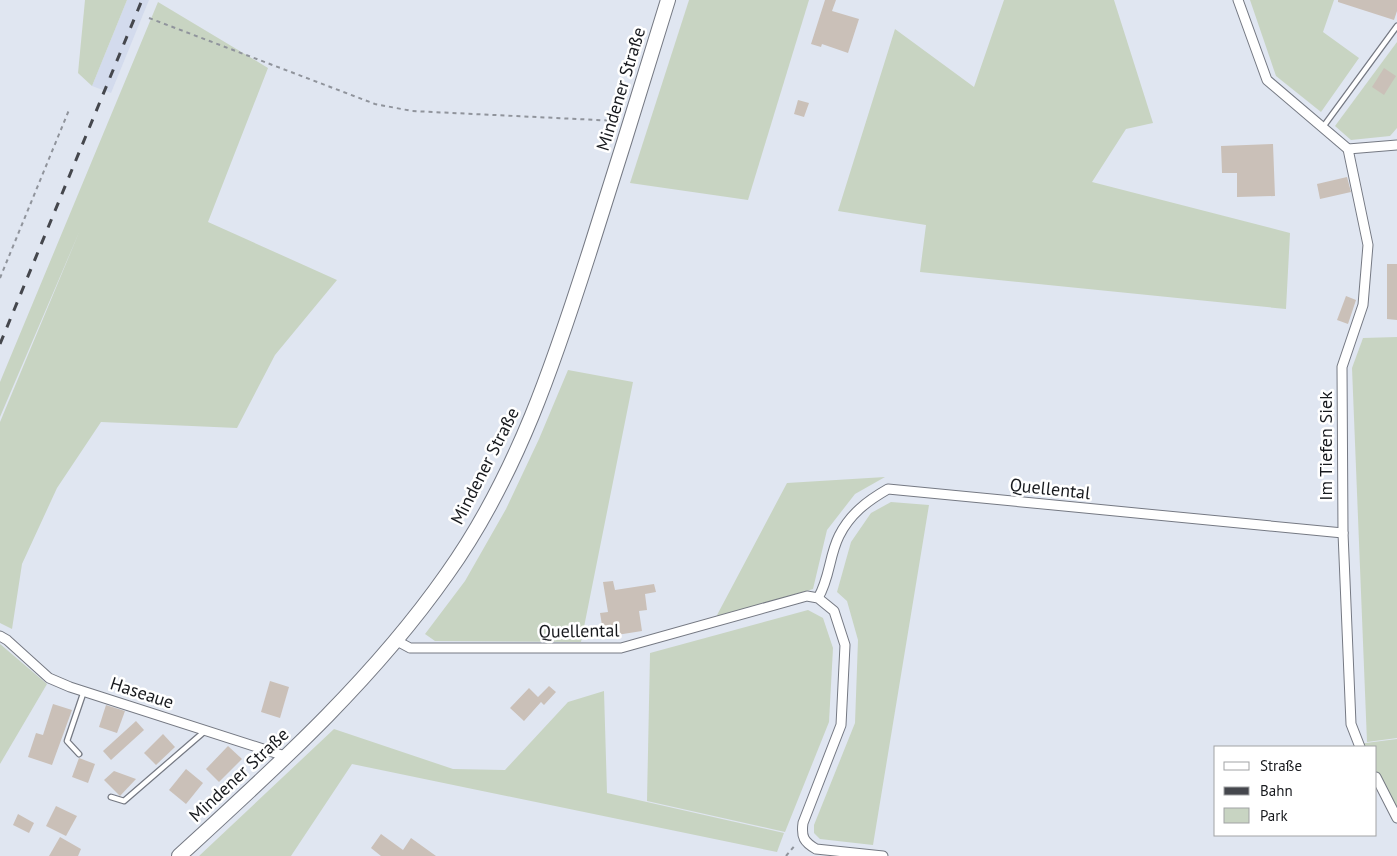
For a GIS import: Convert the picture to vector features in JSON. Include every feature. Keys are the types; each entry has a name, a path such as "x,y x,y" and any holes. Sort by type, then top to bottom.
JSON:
{"main road":[{"name":"Mindener Straße","path":"179,856 288,757 396,642 448,573 480,521 516,450 542,392 564,331 668,0"}],"street":[{"path":"1238,0 1267,80 1348,149 1397,145"},
{"name":"Im Tiefen Siek","path":"1348,149 1368,245 1363,305 1342,367 1342,533 1351,724 1360,746"},
{"name":"Quellental","path":"396,642 410,648 621,648 807,596 818,598 826,584 838,537 862,504 888,489 1342,533"},
{"path":"818,598 834,610 845,645 841,725 802,823 801,834 807,843 816,849 882,856"},
{"name":"Haseaue","path":"0,636 7,640 49,678 288,757"},
{"path":"1377,779 1397,818"}],"lane":[{"path":"1323,127 1397,26"},
{"path":"79,754 67,742 84,691"},
{"path":"111,796 124,801 205,730"}],"path":[{"path":"149,18 375,104 420,112 631,122"},
{"path":"0,278 69,110"},
{"path":"786,856 793,846 804,839"}],"shaded area":[{"path":"127,0 149,0 111,93 92,86"}],"green space":[{"path":"85,0 127,0 92,86 78,73"},
{"path":"689,0 809,0 748,200 630,183"},
{"path":"1004,0 1114,0 1153,123 1126,129 1092,182 1290,233 1286,309 920,272 926,225 838,211 895,29 974,87"},
{"path":"1250,0 1334,0 1323,32 1359,58 1321,112 1276,76"},
{"path":"158,2 268,68 208,222 337,280 275,355 237,428 101,422 57,488 22,564 12,629 0,623 0,422 80,230 0,417 0,382"},
{"path":"1397,42 1397,128 1390,136 1351,140 1335,126"},
{"path":"1397,337 1397,738 1367,742 1352,368 1363,338"},
{"path":"568,370 633,382 581,642 435,641 425,634 465,581 506,509 539,439"},
{"path":"885,477 855,494 827,530 813,589 716,617 787,483"},
{"path":"891,502 929,505 873,845 820,839 814,833 814,825 855,723 858,640 847,601 837,592 851,542 871,513"},
{"path":"808,610 823,618 833,648 829,722 785,832 647,801 650,653"},
{"path":"0,644 47,684 0,764"},
{"path":"604,691 607,793 784,833 777,852 352,764 291,856 199,856 334,729 453,769 505,770 568,702"},
{"path":"1397,739 1397,818 1377,779 1377,746 1359,746 1358,744"}],"building":[{"path":"825,0 836,0 832,11 859,19 848,53 822,44 821,47 811,44"},
{"path":"1338,0 1397,0 1397,11 1394,20 1338,2"},
{"path":"1384,68 1396,76 1384,95 1372,87"},
{"path":"798,100 809,103 804,117 794,114"},
{"path":"1273,144 1275,196 1237,197 1237,173 1222,173 1221,146"},
{"path":"1347,177 1351,192 1320,199 1317,184"},
{"path":"1387,264 1397,264 1397,320 1387,319"},
{"path":"1346,296 1356,300 1348,324 1337,320"},
{"path":"613,581 615,590 654,584 656,592 645,594 647,610 639,611 642,631 604,637 600,613 608,612 603,582"},
{"path":"270,681 289,687 280,718 261,712"},
{"path":"549,686 556,692 544,705 541,702 524,721 510,708 529,688 538,697"},
{"path":"53,704 72,710 52,765 28,757 36,733 43,735"},
{"path":"106,705 125,711 117,733 99,727"},
{"path":"136,721 144,730 111,760 103,751"},
{"path":"163,734 175,747 156,765 144,753"},
{"path":"228,746 242,759 219,782 206,769"},
{"path":"79,758 95,764 88,783 72,777"},
{"path":"186,769 203,783 186,804 169,790"},
{"path":"114,771 136,779 120,796 104,780"},
{"path":"56,806 77,816 66,836 46,826"},
{"path":"18,814 34,823 29,833 13,825"},
{"path":"381,834 403,850 411,838 436,856 381,856 371,848"},
{"path":"60,837 81,849 78,856 49,856"}],"railway":[{"path":"0,344 142,0"}]}
